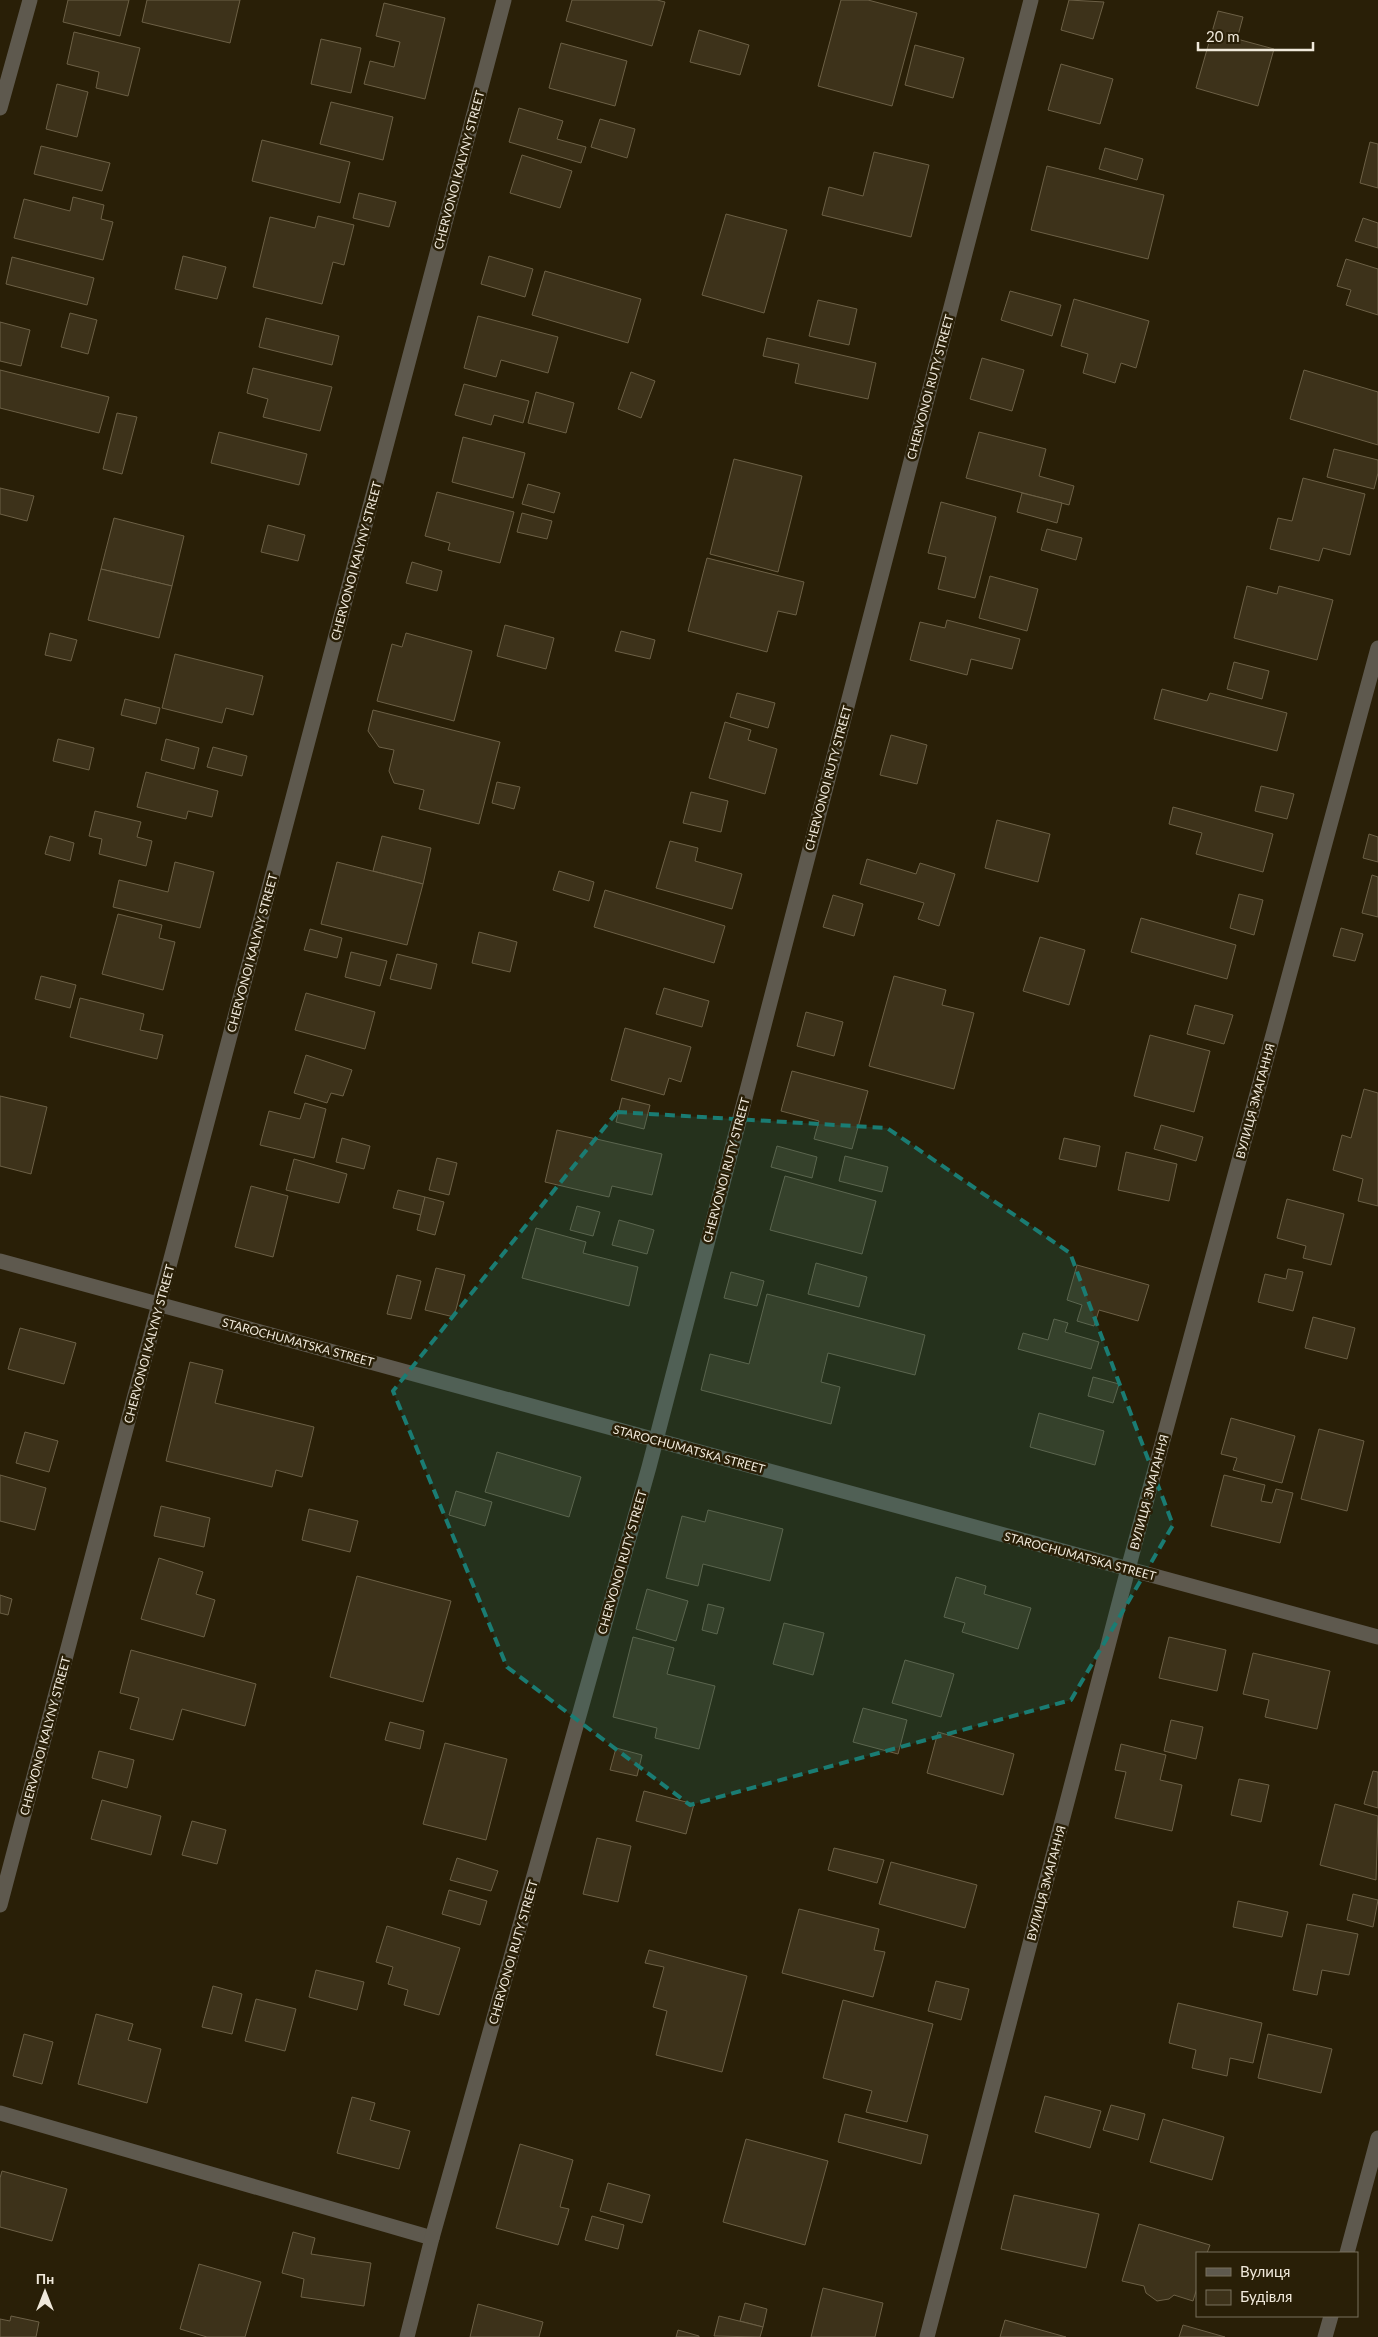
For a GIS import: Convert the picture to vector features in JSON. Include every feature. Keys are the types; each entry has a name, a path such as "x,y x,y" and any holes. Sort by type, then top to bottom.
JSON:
{"street":[{"path":"0,108 30,0"},
{"name":"CHERVONOI KALYNY STREET","path":"0,1905 504,0"},
{"name":"CHERVONOI RUTY STREET","path":"407,2337 432,2238 656,1440 1031,0"},
{"name":"ВУЛИЦЯ ЗМАГАННЯ","path":"927,2337 1128,1569 1378,648"},
{"name":"STAROCHUMATSKA STREET","path":"0,1260 1378,1638"},
{"path":"0,2113 432,2238"},
{"path":"1347,2252 1378,2138"},
{"path":"1325,2337 1331,2317"}],"highlighted area":[{"path":"617,1112 887,1128 1070,1253 1173,1525 1071,1700 690,1805 507,1667 393,1391"}],"building":[{"path":"68,0 129,0 120,36 63,22"},
{"path":"147,0 240,0 230,43 142,22"},
{"path":"572,0 657,0 665,2 652,46 566,21"},
{"path":"841,0 868,0 917,13 892,106 818,86"},
{"path":"1069,0 1104,2 1093,39 1061,30"},
{"path":"384,3 445,18 425,99 364,84 370,61 394,67 400,42 376,36"},
{"path":"1218,11 1243,17 1237,39 1274,49 1258,106 1196,88"},
{"path":"699,30 749,45 740,75 690,62"},
{"path":"74,32 140,48 128,96 96,88 99,72 67,64"},
{"path":"321,39 361,48 351,93 311,84"},
{"path":"561,43 627,61 615,106 549,88"},
{"path":"915,45 964,58 953,98 905,85"},
{"path":"1061,64 1113,79 1100,124 1048,110"},
{"path":"57,84 88,92 77,137 46,129"},
{"path":"331,102 393,117 383,160 320,144"},
{"path":"519,108 563,121 557,139 586,147 581,163 509,142"},
{"path":"600,119 635,129 627,158 591,147"},
{"path":"262,140 350,162 340,203 252,181"},
{"path":"1370,142 1378,144 1378,188 1360,183"},
{"path":"41,146 110,163 102,191 34,174"},
{"path":"1105,148 1143,159 1137,180 1099,169"},
{"path":"874,152 929,165 911,237 822,215 829,187 863,196"},
{"path":"522,155 572,171 560,208 510,193"},
{"path":"1047,166 1164,195 1148,259 1031,230"},
{"path":"359,193 396,202 389,227 353,218"},
{"path":"73,197 104,205 101,219 113,222 103,260 14,238 24,199 70,211"},
{"path":"726,214 787,230 764,313 702,295"},
{"path":"318,216 354,225 344,265 333,262 322,304 253,287 270,217 315,228"},
{"path":"1363,218 1378,223 1378,248 1355,241"},
{"path":"183,256 226,267 217,299 175,289"},
{"path":"489,256 533,269 525,297 481,284"},
{"path":"12,257 94,278 87,305 6,284"},
{"path":"1346,259 1378,269 1378,315 1346,305 1351,290 1337,286"},
{"path":"545,271 641,299 628,343 532,315"},
{"path":"1010,291 1061,305 1052,336 1001,320"},
{"path":"1074,299 1149,321 1136,368 1121,363 1115,383 1083,373 1088,354 1061,346"},
{"path":"818,300 857,309 849,345 809,336"},
{"path":"70,313 97,320 88,354 61,347"},
{"path":"478,316 558,337 548,373 501,360 496,377 464,368"},
{"path":"266,318 339,336 332,365 259,347"},
{"path":"0,322 30,330 21,366 0,361"},
{"path":"767,338 876,363 868,399 795,383 799,364 763,356"},
{"path":"982,358 1024,370 1012,411 970,399"},
{"path":"253,368 332,387 320,431 263,417 268,399 247,393"},
{"path":"0,370 109,397 99,433 0,408"},
{"path":"1304,370 1378,392 1378,445 1290,419"},
{"path":"631,372 655,381 641,418 618,409"},
{"path":"464,384 529,401 523,423 494,415 491,425 455,415"},
{"path":"536,392 574,403 566,433 528,423"},
{"path":"117,413 137,417 122,474 103,469"},
{"path":"219,432 307,454 299,485 211,463"},
{"path":"979,432 1046,449 1039,476 1074,486 1069,505 966,478"},
{"path":"463,437 525,453 513,498 452,482"},
{"path":"1334,449 1378,460 1378,473 1374,489 1327,477"},
{"path":"734,459 802,476 778,572 710,554"},
{"path":"1303,478 1365,494 1350,555 1323,548 1319,561 1270,549 1278,518 1292,521"},
{"path":"528,484 560,493 554,513 522,504"},
{"path":"0,488 34,496 27,521 0,514"},
{"path":"437,492 514,512 500,563 448,550 450,543 425,536"},
{"path":"1022,493 1062,503 1057,523 1017,512"},
{"path":"941,502 996,517 975,598 938,589 946,557 928,553"},
{"path":"522,513 552,521 547,539 517,532"},
{"path":"114,518 184,536 172,586 101,569"},
{"path":"268,525 305,535 298,561 261,552"},
{"path":"1047,529 1082,538 1076,560 1041,550"},
{"path":"707,558 804,582 796,615 778,611 767,652 688,631"},
{"path":"412,562 442,571 437,591 406,583"},
{"path":"101,569 172,586 159,638 88,620"},
{"path":"990,576 1038,589 1027,631 979,618"},
{"path":"1247,586 1277,594 1279,586 1333,600 1317,660 1234,638"},
{"path":"947,620 1020,639 1012,669 971,659 967,675 910,660 920,622 945,628"},
{"path":"505,625 554,638 546,669 497,656"},
{"path":"621,631 655,640 650,659 615,651"},
{"path":"50,633 77,640 71,661 45,655"},
{"path":"406,633 472,651 454,721 377,701 392,644 402,647"},
{"path":"175,654 263,676 253,715 226,708 222,723 162,708"},
{"path":"1234,662 1269,671 1262,699 1227,689"},
{"path":"1162,689 1207,701 1210,693 1287,713 1277,751 1154,719"},
{"path":"737,693 775,703 768,728 730,717"},
{"path":"125,699 160,708 156,724 121,715"},
{"path":"373,710 500,742 479,824 419,809 424,790 394,783 389,771 394,750 379,747 368,731"},
{"path":"725,722 751,730 748,740 777,749 765,794 709,778"},
{"path":"891,735 927,745 917,784 880,775"},
{"path":"58,739 94,748 89,770 53,761"},
{"path":"166,739 199,748 194,769 161,760"},
{"path":"213,747 247,756 242,776 207,767"},
{"path":"146,772 218,791 212,817 188,811 186,819 137,807"},
{"path":"497,782 520,787 514,809 492,803"},
{"path":"1261,786 1294,794 1287,819 1255,811"},
{"path":"691,792 728,801 721,832 683,823"},
{"path":"1173,807 1273,834 1263,872 1196,854 1202,833 1169,824"},
{"path":"95,811 141,822 137,837 152,841 146,866 99,854 102,839 89,836"},
{"path":"997,820 1050,834 1038,882 985,868"},
{"path":"1369,834 1378,837 1378,862 1363,858"},
{"path":"50,836 74,843 70,861 45,854"},
{"path":"382,836 431,848 423,884 373,871"},
{"path":"670,841 698,848 695,861 742,874 732,909 656,888"},
{"path":"867,859 916,874 920,863 955,874 939,926 918,919 924,903 860,884"},
{"path":"175,862 214,872 200,928 113,907 119,880 168,892"},
{"path":"337,862 423,884 407,945 321,924"},
{"path":"559,871 594,882 589,901 553,890"},
{"path":"1372,875 1378,877 1378,917 1362,913"},
{"path":"605,890 725,926 714,963 594,927"},
{"path":"1239,894 1263,900 1254,935 1230,928"},
{"path":"833,895 863,904 854,936 823,927"},
{"path":"118,914 162,925 159,938 175,942 163,990 102,974"},
{"path":"1141,918 1236,945 1227,979 1131,952"},
{"path":"1341,928 1363,934 1355,961 1333,956"},
{"path":"310,929 342,938 337,958 304,950"},
{"path":"479,932 517,942 510,972 472,963"},
{"path":"1040,937 1085,950 1069,1005 1023,991"},
{"path":"351,952 387,961 380,986 345,977"},
{"path":"397,954 437,964 431,989 390,979"},
{"path":"41,976 76,985 70,1008 35,999"},
{"path":"894,976 946,990 942,1005 974,1013 954,1089 869,1066"},
{"path":"664,988 709,1001 702,1027 656,1014"},
{"path":"306,993 375,1012 365,1049 295,1030"},
{"path":"80,998 144,1014 140,1030 163,1035 157,1059 70,1037"},
{"path":"1195,1005 1233,1015 1224,1044 1187,1034"},
{"path":"806,1012 843,1022 834,1056 797,1046"},
{"path":"625,1028 691,1047 681,1082 669,1078 664,1095 611,1080"},
{"path":"1150,1035 1210,1051 1194,1112 1134,1096"},
{"path":"306,1055 352,1070 343,1096 331,1093 327,1103 294,1093"},
{"path":"792,1071 868,1091 852,1149 814,1139 819,1121 781,1111"},
{"path":"1364,1089 1378,1093 1378,1206 1358,1201 1363,1179 1333,1170 1342,1135 1351,1138"},
{"path":"0,1096 47,1107 31,1174 0,1166"},
{"path":"622,1098 650,1105 644,1129 616,1122"},
{"path":"305,1103 326,1109 314,1158 260,1145 269,1111 300,1119"},
{"path":"1161,1125 1203,1137 1196,1161 1154,1149"},
{"path":"557,1130 662,1154 652,1195 612,1186 609,1197 545,1182"},
{"path":"342,1138 370,1146 364,1169 336,1162"},
{"path":"1064,1138 1100,1146 1096,1167 1059,1159"},
{"path":"777,1146 817,1157 812,1178 771,1167"},
{"path":"1126,1152 1177,1164 1169,1201 1118,1190"},
{"path":"845,1156 888,1167 882,1192 839,1181"},
{"path":"437,1158 457,1163 449,1195 429,1190"},
{"path":"294,1159 347,1174 339,1203 286,1190"},
{"path":"785,1176 876,1201 862,1254 770,1230"},
{"path":"251,1186 288,1196 273,1257 235,1247"},
{"path":"398,1190 425,1197 421,1215 393,1208"},
{"path":"425,1197 444,1202 435,1235 417,1230"},
{"path":"1287,1199 1344,1214 1331,1265 1303,1258 1306,1246 1277,1238"},
{"path":"577,1206 600,1212 593,1236 570,1230"},
{"path":"619,1220 654,1230 647,1254 612,1245"},
{"path":"536,1228 586,1242 583,1253 638,1267 629,1306 522,1278"},
{"path":"816,1263 867,1277 859,1307 808,1294"},
{"path":"1077,1265 1149,1285 1138,1321 1099,1310 1094,1326 1077,1321 1082,1305 1067,1300"},
{"path":"436,1268 465,1275 454,1317 425,1310"},
{"path":"1288,1269 1303,1272 1293,1311 1258,1302 1265,1274 1286,1279"},
{"path":"731,1272 764,1281 757,1306 724,1298"},
{"path":"397,1275 421,1281 411,1319 387,1314"},
{"path":"767,1294 925,1335 915,1375 828,1353 821,1382 840,1387 831,1424 701,1390 710,1354 749,1364"},
{"path":"1313,1317 1355,1328 1347,1359 1305,1348"},
{"path":"1054,1319 1068,1323 1065,1332 1099,1342 1091,1369 1018,1349 1023,1333 1048,1340"},
{"path":"20,1328 76,1343 64,1384 8,1369"},
{"path":"190,1362 223,1370 215,1403 314,1427 302,1477 276,1470 272,1487 166,1461"},
{"path":"1093,1377 1119,1384 1113,1403 1088,1396"},
{"path":"1039,1413 1104,1431 1095,1465 1030,1447"},
{"path":"1231,1418 1295,1436 1282,1483 1233,1470 1237,1458 1221,1454"},
{"path":"1319,1429 1364,1441 1347,1511 1301,1499"},
{"path":"25,1432 58,1441 49,1472 16,1463"},
{"path":"497,1452 581,1477 569,1517 485,1492"},
{"path":"0,1475 46,1488 35,1530 0,1521"},
{"path":"1224,1475 1265,1485 1261,1501 1272,1503 1276,1489 1293,1493 1280,1543 1211,1526"},
{"path":"456,1491 492,1502 485,1526 449,1515"},
{"path":"161,1506 210,1518 204,1547 154,1536"},
{"path":"309,1509 358,1521 350,1552 302,1540"},
{"path":"708,1510 783,1529 770,1581 703,1564 698,1586 666,1578 682,1516 705,1522"},
{"path":"159,1558 203,1572 196,1594 215,1600 204,1637 141,1619"},
{"path":"357,1576 451,1601 423,1702 330,1677"},
{"path":"956,1577 986,1586 984,1594 1031,1608 1018,1649 962,1632 965,1623 944,1617"},
{"path":"647,1589 688,1601 676,1641 636,1629"},
{"path":"0,1595 12,1599 8,1615 0,1613"},
{"path":"708,1604 724,1608 717,1634 702,1630"},
{"path":"784,1623 824,1633 813,1675 773,1664"},
{"path":"633,1637 674,1648 667,1674 715,1686 699,1749 655,1738 657,1728 613,1717"},
{"path":"1169,1637 1226,1650 1217,1691 1159,1678"},
{"path":"131,1650 256,1684 245,1726 182,1709 173,1740 130,1729 139,1698 120,1693"},
{"path":"1253,1653 1330,1671 1317,1729 1265,1717 1269,1700 1243,1694"},
{"path":"905,1660 954,1674 941,1717 892,1703"},
{"path":"863,1708 907,1720 898,1754 853,1742"},
{"path":"1171,1720 1203,1727 1196,1759 1164,1751"},
{"path":"390,1722 424,1731 420,1749 385,1740"},
{"path":"938,1732 1014,1754 1003,1795 927,1773"},
{"path":"445,1743 507,1759 486,1840 423,1824"},
{"path":"1121,1744 1166,1755 1160,1780 1182,1785 1172,1831 1115,1818 1126,1772 1115,1770"},
{"path":"616,1748 642,1755 637,1776 610,1770"},
{"path":"99,1751 134,1760 127,1788 92,1778"},
{"path":"1373,1771 1378,1772 1378,1808 1364,1804"},
{"path":"1239,1779 1269,1785 1261,1822 1231,1815"},
{"path":"644,1791 694,1804 686,1834 636,1821"},
{"path":"102,1800 161,1816 151,1855 91,1839"},
{"path":"1335,1804 1378,1816 1376,1880 1320,1865"},
{"path":"192,1821 226,1830 217,1864 182,1855"},
{"path":"597,1838 631,1846 618,1902 583,1894"},
{"path":"834,1848 884,1860 877,1883 828,1870"},
{"path":"457,1858 498,1871 491,1891 450,1880"},
{"path":"891,1862 977,1885 965,1928 879,1904"},
{"path":"449,1890 487,1901 480,1925 442,1914"},
{"path":"1353,1894 1378,1900 1373,1927 1347,1920"},
{"path":"1238,1901 1288,1912 1282,1937 1233,1927"},
{"path":"799,1909 879,1929 874,1950 885,1952 873,1997 782,1973"},
{"path":"1307,1924 1358,1934 1349,1975 1322,1970 1317,1995 1293,1990"},
{"path":"387,1926 460,1948 439,2015 404,2005 408,1990 388,1984 393,1967 376,1962"},
{"path":"649,1950 747,1976 722,2072 656,2055 667,2011 653,2007 664,1967 645,1963"},
{"path":"316,1970 364,1982 357,2010 309,1997"},
{"path":"936,1981 969,1989 961,2020 928,2011"},
{"path":"213,1986 242,1994 232,2034 202,2027"},
{"path":"256,1999 296,2009 285,2051 245,2041"},
{"path":"843,2000 933,2024 907,2122 866,2112 872,2091 823,2078"},
{"path":"1178,2003 1262,2023 1253,2063 1230,2058 1227,2076 1192,2068 1196,2050 1169,2043"},
{"path":"96,2014 133,2024 128,2040 161,2049 147,2103 78,2084"},
{"path":"24,2034 53,2042 42,2084 13,2076"},
{"path":"1268,2034 1332,2049 1321,2093 1258,2078"},
{"path":"1045,2096 1101,2111 1090,2148 1035,2132"},
{"path":"352,2097 375,2103 370,2120 410,2131 399,2169 337,2153"},
{"path":"1111,2105 1145,2114 1138,2140 1103,2130"},
{"path":"845,2114 928,2135 921,2164 838,2142"},
{"path":"1163,2119 1224,2137 1212,2180 1150,2162"},
{"path":"746,2139 828,2161 805,2245 723,2222"},
{"path":"520,2144 573,2160 560,2207 569,2209 558,2245 496,2228"},
{"path":"2,2171 67,2189 52,2241 0,2227 0,2178"},
{"path":"608,2183 650,2195 642,2223 600,2211"},
{"path":"1014,2195 1099,2214 1086,2268 1001,2249"},
{"path":"592,2216 624,2225 618,2249 585,2240"},
{"path":"1139,2224 1210,2245 1207,2252 1196,2252 1196,2291 1193,2301 1174,2295 1169,2299 1157,2301 1146,2293 1144,2286 1122,2281"},
{"path":"293,2232 315,2238 311,2254 371,2263 364,2306 301,2297 304,2279 282,2273"},
{"path":"199,2264 261,2282 245,2337 207,2337 180,2329"},
{"path":"823,2288 883,2303 875,2337 811,2337"},
{"path":"745,2303 767,2309 763,2327 740,2321"},
{"path":"478,2304 543,2322 539,2337 470,2337"},
{"path":"11,2316 39,2322 36,2337 0,2337 0,2319 10,2321"},
{"path":"719,2316 763,2327 760,2337 714,2336"},
{"path":"1005,2320 1066,2337 1000,2337"},
{"path":"1183,2325 1225,2337 1179,2337"},
{"path":"678,2330 699,2336 699,2337 676,2337"}]}
